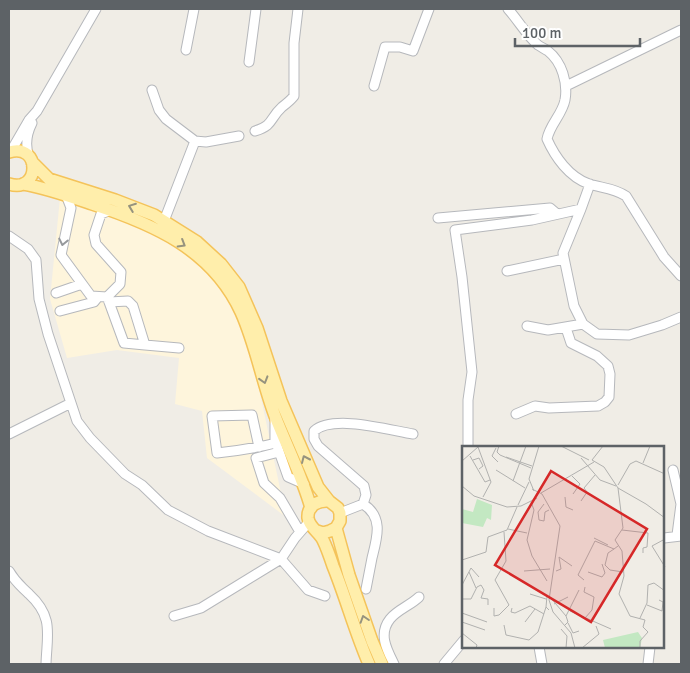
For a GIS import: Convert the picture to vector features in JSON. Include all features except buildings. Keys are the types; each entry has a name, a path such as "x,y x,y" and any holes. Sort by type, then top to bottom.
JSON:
{"main road":[{"path":"10,151 23,152 49,179 115,200 154,215 197,242 221,264 239,287 257,328 281,401 318,488 338,508 340,513 340,521 336,528 330,532 323,533 313,527"},
{"path":"13,186 32,175 31,160"},
{"path":"13,186 45,188 112,210 154,227 191,249 214,270 240,310 275,415 304,484 311,508"},
{"path":"329,501 316,503 308,515 313,527 323,540 369,664"},
{"path":"336,528 349,575 382,664"}],"street":[{"path":"10,151 36,111 96,9"},
{"path":"186,50 194,9"},
{"path":"250,62 256,9"},
{"path":"254,131 265,128 272,122 281,108 294,96 294,43 298,9"},
{"path":"374,86 385,48 400,47 413,51 430,9"},
{"path":"508,9 537,44 549,52 563,71 566,86 565,101 549,131 547,139 559,161 574,176 590,184 617,190 626,196 664,258 681,276"},
{"path":"566,86 681,30"},
{"path":"152,90 159,110 170,122 195,141 206,142 239,136"},
{"path":"31,160 28,152 28,133 36,111"},
{"path":"164,221 195,141"},
{"path":"590,184 563,253 574,306 583,324 596,334 629,335 681,317"},
{"path":"66,195 71,208 61,255 91,296 128,301 133,306 144,345"},
{"path":"438,218 550,208 557,214"},
{"path":"468,446 468,400 472,372 462,277 454,230 532,220 581,209"},
{"path":"60,311 105,299 120,284 121,272 96,244 94,235 101,214 112,210"},
{"path":"9,236 28,249 36,260 42,313 77,421 90,438 125,474 142,485 168,510 208,531 281,559 308,590 325,596"},
{"path":"507,271 564,259"},
{"path":"56,293 82,284"},
{"path":"105,299 124,343 179,348"},
{"path":"527,326 548,330 583,324"},
{"path":"516,414 535,406 549,408 598,406 609,397 610,374 608,366 604,360 571,343 566,328"},
{"path":"9,434 71,403"},
{"path":"259,447 252,415 212,416 216,453 259,447 277,448"},
{"path":"275,415 277,448 288,477 304,484"},
{"path":"340,513 363,504 366,496 364,486 318,446 314,439 314,432 320,426 352,423 414,434"},
{"path":"277,448 256,458 264,483 280,498 300,532"},
{"path":"665,538 679,536 681,504 673,470"},
{"path":"363,504 372,509 378,537 366,589"},
{"path":"174,616 201,608 281,559 300,532 313,527"},
{"path":"9,571 16,584 43,609 48,630 46,664"},
{"path":"394,664 384,641 385,628 390,618 419,597"},
{"path":"444,664 462,642"},
{"path":"540,648 542,664"},
{"path":"648,664 650,648"}],"shaded area":[{"path":"60,198 108,212 159,236 184,252 214,278 227,295 244,332 256,374 286,517 207,458 202,411 175,404 179,358 117,350 67,358 50,299"}]}
